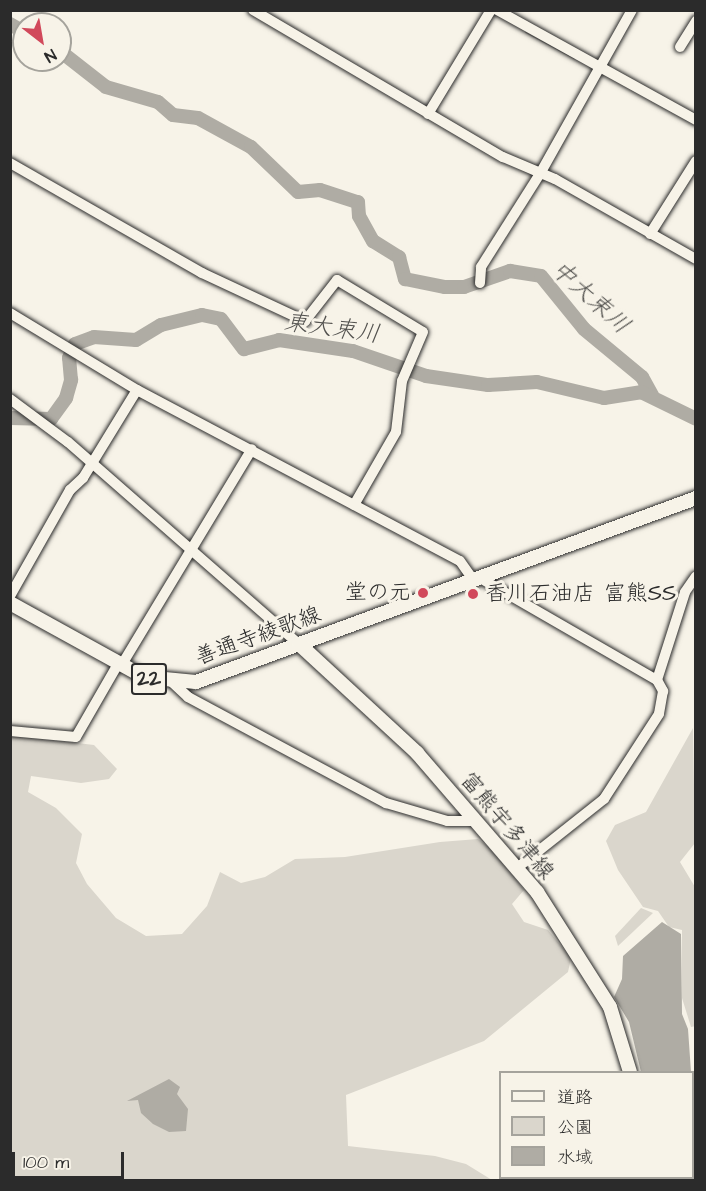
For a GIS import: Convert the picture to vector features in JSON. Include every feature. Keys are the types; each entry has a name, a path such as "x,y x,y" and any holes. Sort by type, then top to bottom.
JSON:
{"main road":[{"name":"善通寺綾歌線","path":"10,603 119,665 155,681 196,682 696,498"},
{"name":"富熊宇多津線","path":"299,644 417,753 517,868 558,923 610,1007 630,1071"}],"street":[{"path":"253,10 503,157 541,172 696,259"},
{"path":"479,281 481,267 541,172 632,10"},
{"path":"428,114 493,11 599,70 696,120"},
{"path":"680,47 692,22"},
{"path":"650,234 696,161"},
{"path":"10,163 202,273 305,321 337,280 423,332 407,368 396,432 354,505"},
{"path":"10,313 137,390 252,448 460,561 477,580 657,680 663,691 659,714 622,777 594,808 517,868"},
{"path":"10,596 70,490 92,463 137,390"},
{"path":"10,399 92,463 299,644"},
{"path":"10,730 76,737 188,548 252,448"},
{"path":"657,680 685,592 696,576"},
{"path":"172,682 188,697 386,804 447,821 476,821"}],"green space":[{"path":"693,728 695,843 680,862 695,887 696,1026 691,1027 682,998 682,930 669,927 658,911 643,907 618,870 606,841 615,825 646,812"},
{"path":"10,735 94,745 117,769 109,779 81,783 31,776 28,792 56,808 82,834 76,863 87,884 116,918 146,936 182,934 207,906 220,872 241,883 265,877 295,859 345,857 440,842 478,839 495,852 524,890 512,904 524,922 548,930 571,958 568,972 484,1041 346,1095 348,1146 435,1156 466,1164 492,1180 11,1180"},
{"path":"641,908 653,913 618,946 615,936"}],"water":[{"path":"662,922 681,934 682,1014 688,1029 691,1071 641,1071 629,1022 614,997 622,979 623,956"},
{"path":"169,1079 180,1087 177,1094 188,1109 186,1131 169,1132 153,1124 141,1113 138,1100 127,1101"}],"waterway":[{"path":"526,32 574,58"},
{"name":"中大束川","path":"72,60 106,87 158,102 173,115 198,118 251,147 298,192 320,190 358,202 359,216 373,241 399,257 405,279 445,287 464,287 510,271 541,276 584,329 642,377 652,395"},
{"name":"東大束川","path":"10,418 51,419 66,398 71,380 69,358 75,344 94,337 136,340 161,325 202,315 221,319 244,349 279,340 353,351 426,376 488,385 537,382 604,398 641,392 696,419"}],"place":[{"name":"堂の元","path":"423,593"},
{"name":"香川石油店 富熊SS","path":"473,594"}]}
